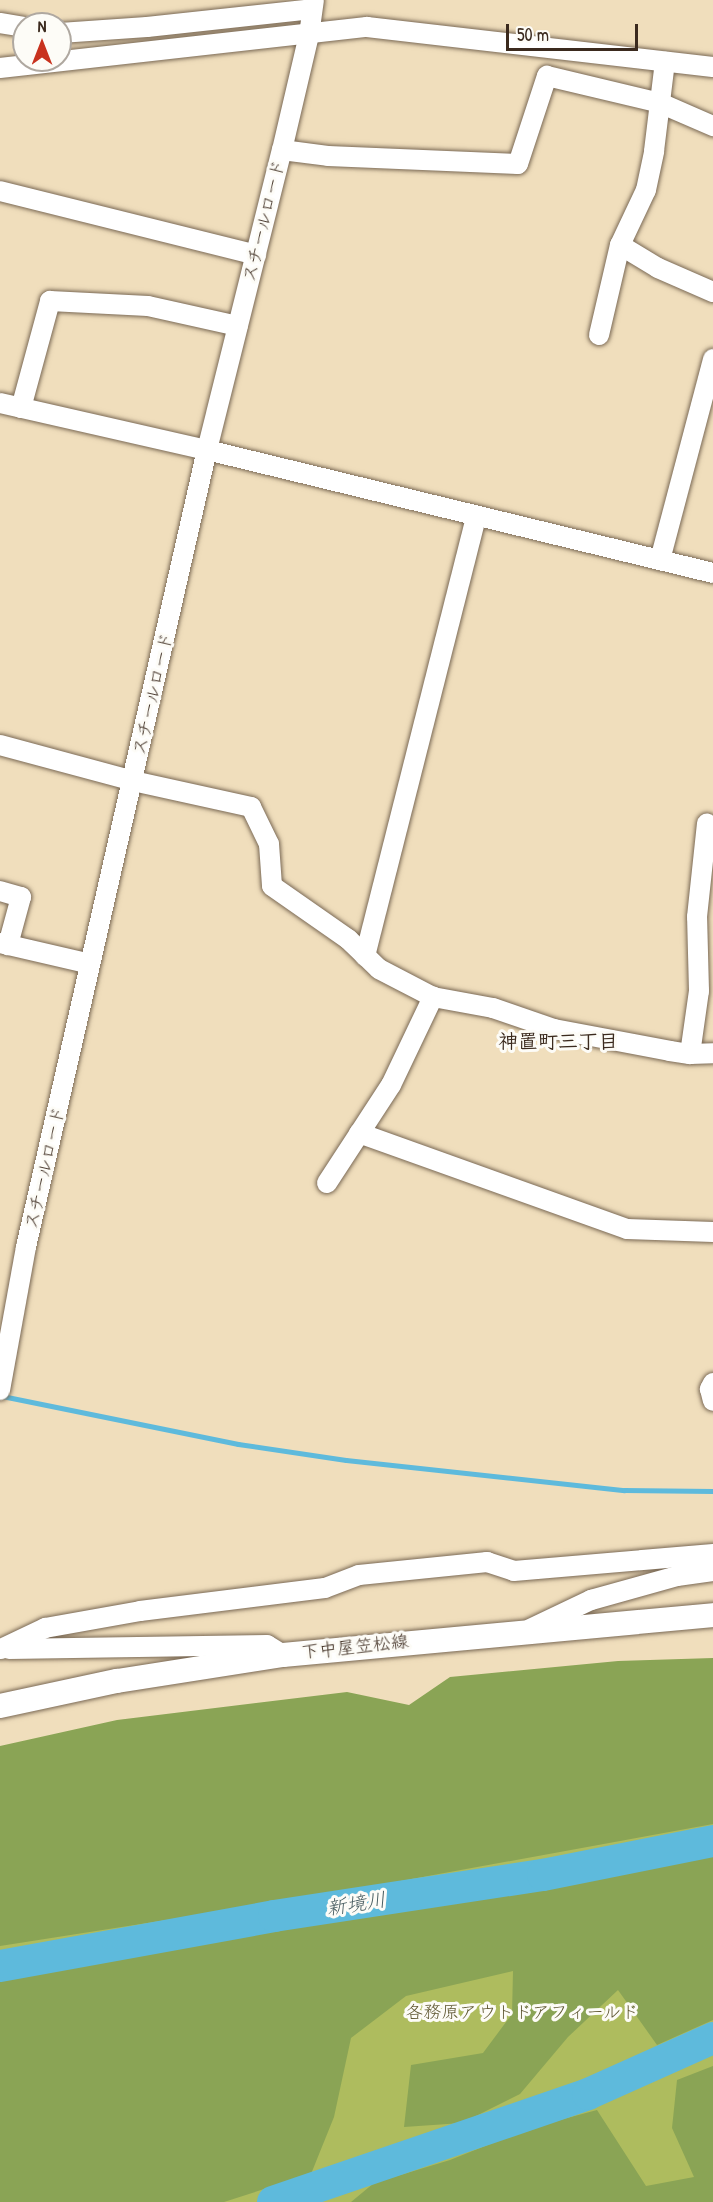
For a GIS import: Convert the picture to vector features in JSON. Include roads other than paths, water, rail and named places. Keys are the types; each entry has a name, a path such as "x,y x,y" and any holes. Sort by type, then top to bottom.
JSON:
{"main road":[{"name":"下中屋笠松線","path":"0,1706 117,1681 283,1654 713,1615"}],"street":[{"path":"72,32 147,27 313,4"},
{"name":"スチールロード","path":"1,1385 26,1247 134,781 207,450 282,150 309,34 313,4"},
{"path":"0,68 367,27 713,67"},
{"path":"599,335 620,245 646,190 654,151 665,62"},
{"path":"282,150 328,156 518,164 547,76 660,103 713,126"},
{"path":"0,192 256,255"},
{"path":"620,245 658,268 713,292"},
{"path":"21,408 50,301 148,306 238,326"},
{"path":"660,560 713,359"},
{"path":"0,403 207,450 713,573"},
{"path":"365,956 476,516"},
{"path":"0,745 134,781 251,807 269,844 272,886 348,939 379,969 433,997 493,1008 554,1029 690,1054 713,1053"},
{"path":"690,1054 699,991 697,917 707,824"},
{"path":"0,891 21,897 4,944 90,964"},
{"path":"327,1182 391,1085 433,997"},
{"path":"359,1133 627,1229 713,1232"},
{"path":"713,1383 710,1389 713,1401"},
{"path":"1,1648 45,1628 140,1611 325,1588 359,1575 487,1562 514,1571 713,1554"},
{"path":"528,1630 591,1600 677,1576 713,1571"},
{"path":"1,1648 267,1645 283,1654"}],"waterway":[{"path":"2,1396 238,1444 346,1460 624,1490 713,1491"},
{"name":"新境川","path":"0,1966 274,1916 543,1875 713,1841"},
{"name":"新境川","path":"273,2202 588,2094 713,2038"}],"district":[{"name":"神置町三丁目","path":"558,1040"}],"park label":[{"name":"各務原アウトドアフィールド","path":"522,2012"}]}
